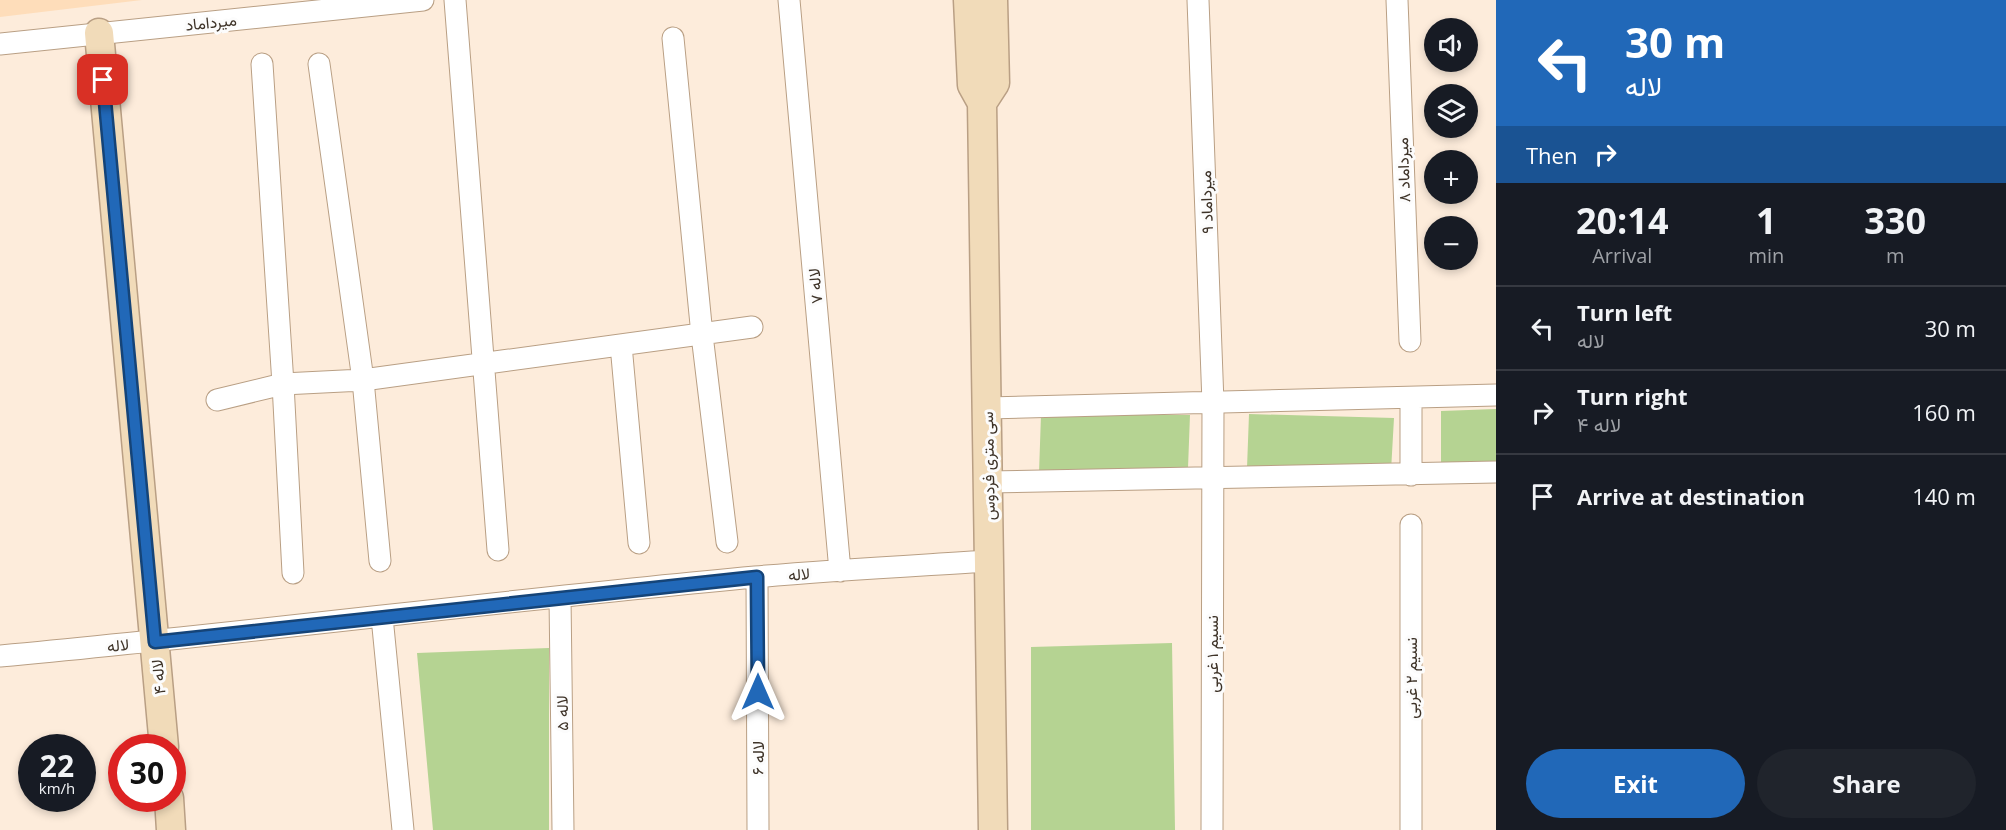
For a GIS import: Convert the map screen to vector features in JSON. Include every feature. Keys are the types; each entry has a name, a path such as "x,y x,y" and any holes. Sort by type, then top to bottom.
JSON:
{"street":[{"name":"میرداماد","path":"0,44 423,0"},
{"path":"455,0 498,550"},
{"name":"لاله ۷","path":"789,0 840,571"},
{"path":"968,0 972,85 982,103 995,83 993,0"},
{"name":"میرداماد ۹","path":"1198,0 1213,403 1212,478"},
{"name":"میرداماد ۸","path":"1397,0 1410,340"},
{"name":"لاله ۴","path":"99,33 163,734"},
{"path":"673,38 702,335 727,542"},
{"path":"262,64 293,573"},
{"path":"319,64 363,380 380,561"},
{"name":"سی متری فردوس","path":"982,103 993,830"},
{"path":"217,400 283,384 363,380 752,327"},
{"path":"621,345 639,543"},
{"path":"987,408 1496,395"},
{"path":"1411,398 1411,475"},
{"path":"988,482 1496,472"},
{"name":"نسیم ۱ غربی","path":"1212,478 1212,830"},
{"name":"نسیم ۲ غربی","path":"1411,525 1411,830"},
{"name":"لاله","path":"0,656 155,642 757,577 989,561"},
{"name":"لاله ۶","path":"757,577 758,830"},
{"name":"لاله ۵","path":"560,597 563,830"},
{"path":"382,616 403,830"},
{"path":"169,812 171,830"}],"shaded area":[{"path":"0,0 142,0 0,17"}],"green space":[{"path":"1496,409 1496,463 1441,466 1441,411"},
{"path":"1249,414 1394,418 1391,471 1247,468"},
{"path":"1041,415 1190,415 1188,468 1039,473"},
{"path":"1172,643 1175,830 1031,830 1031,647"},
{"path":"549,648 549,830 433,830 417,653"}],"route":[{"path":"103,80 155,642 757,577 758,692"}]}
